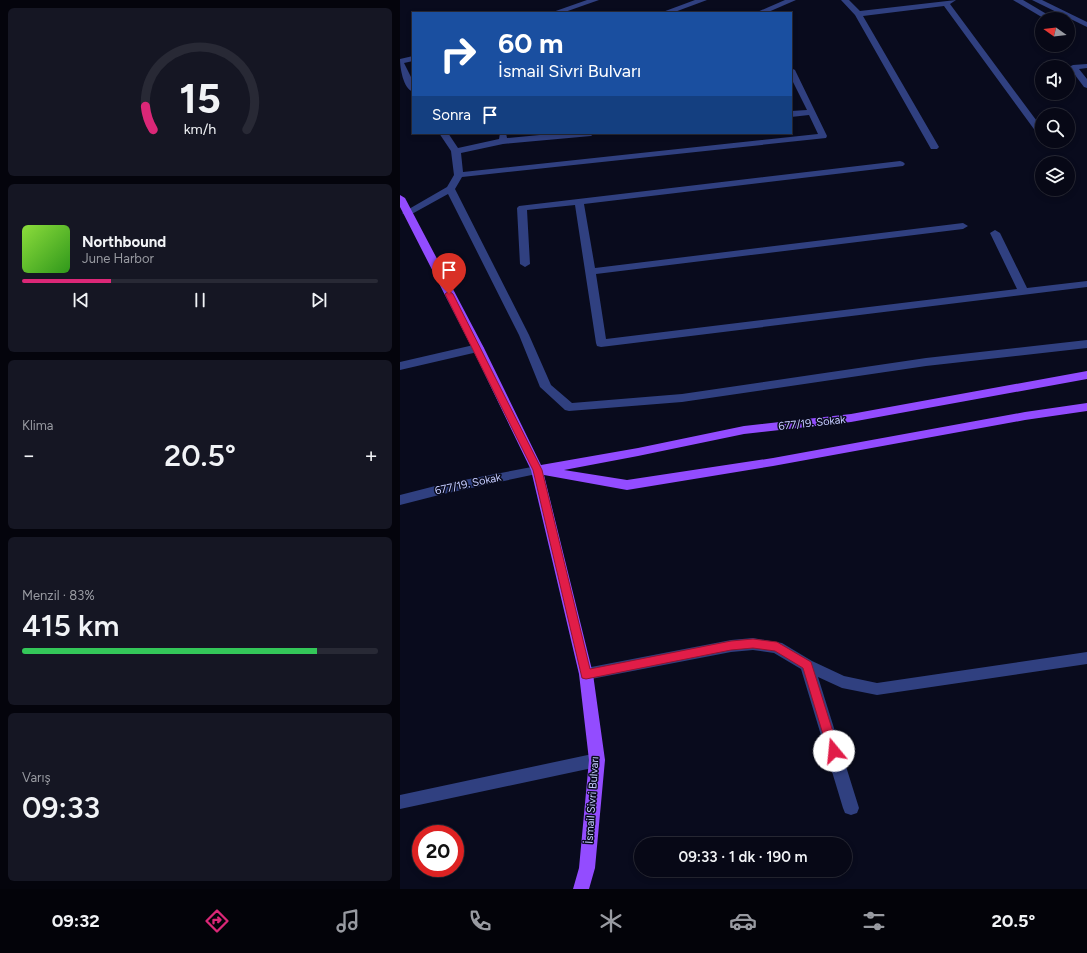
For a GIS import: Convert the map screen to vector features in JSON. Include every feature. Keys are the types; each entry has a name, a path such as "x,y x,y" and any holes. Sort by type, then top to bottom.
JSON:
{"main road":[{"name":"İsmail Sivri Bulvarı","path":"400,198 478,348 537,470 586,674 597,760 587,868 581,889"},
{"name":"677/19. Sokak","path":"537,470 638,452 744,430 851,418 1087,375"},
{"name":"677/19. Sokak","path":"537,470 627,485 773,462 1025,416 1086,408"}],"street":[{"path":"557,12 595,0"},
{"path":"667,12 703,0"},
{"path":"762,12 792,0"},
{"path":"1017,0 1038,12"},
{"path":"1036,0 1087,25"},
{"path":"847,2 858,14 934,148"},
{"path":"858,14 949,2 1035,124"},
{"path":"1075,24 1087,25"},
{"path":"412,58 400,63 412,87"},
{"path":"1087,66 1073,67 1087,85"},
{"path":"459,175 823,136 792,72"},
{"path":"792,114 812,112"},
{"path":"407,213 450,189 459,175 456,151 444,134"},
{"path":"456,151 517,134"},
{"path":"504,138 574,134"},
{"path":"525,264 522,208 900,164"},
{"path":"450,189 524,335 546,387 569,407 682,398 926,362 1087,344"},
{"path":"579,201 601,343 1087,284"},
{"path":"590,272 963,226"},
{"path":"995,234 1024,292"},
{"path":"400,366 478,348"},
{"name":"677/19. Sokak","path":"400,500 443,488 537,470"},
{"path":"586,674 731,646 753,644 777,647 842,682 877,689 1087,658"},
{"path":"808,665 851,808"},
{"path":"400,802 597,760"}],"route":[{"path":"449,294 478,348 537,470 586,674 731,646 753,644 777,647 808,665 834,751"}]}
